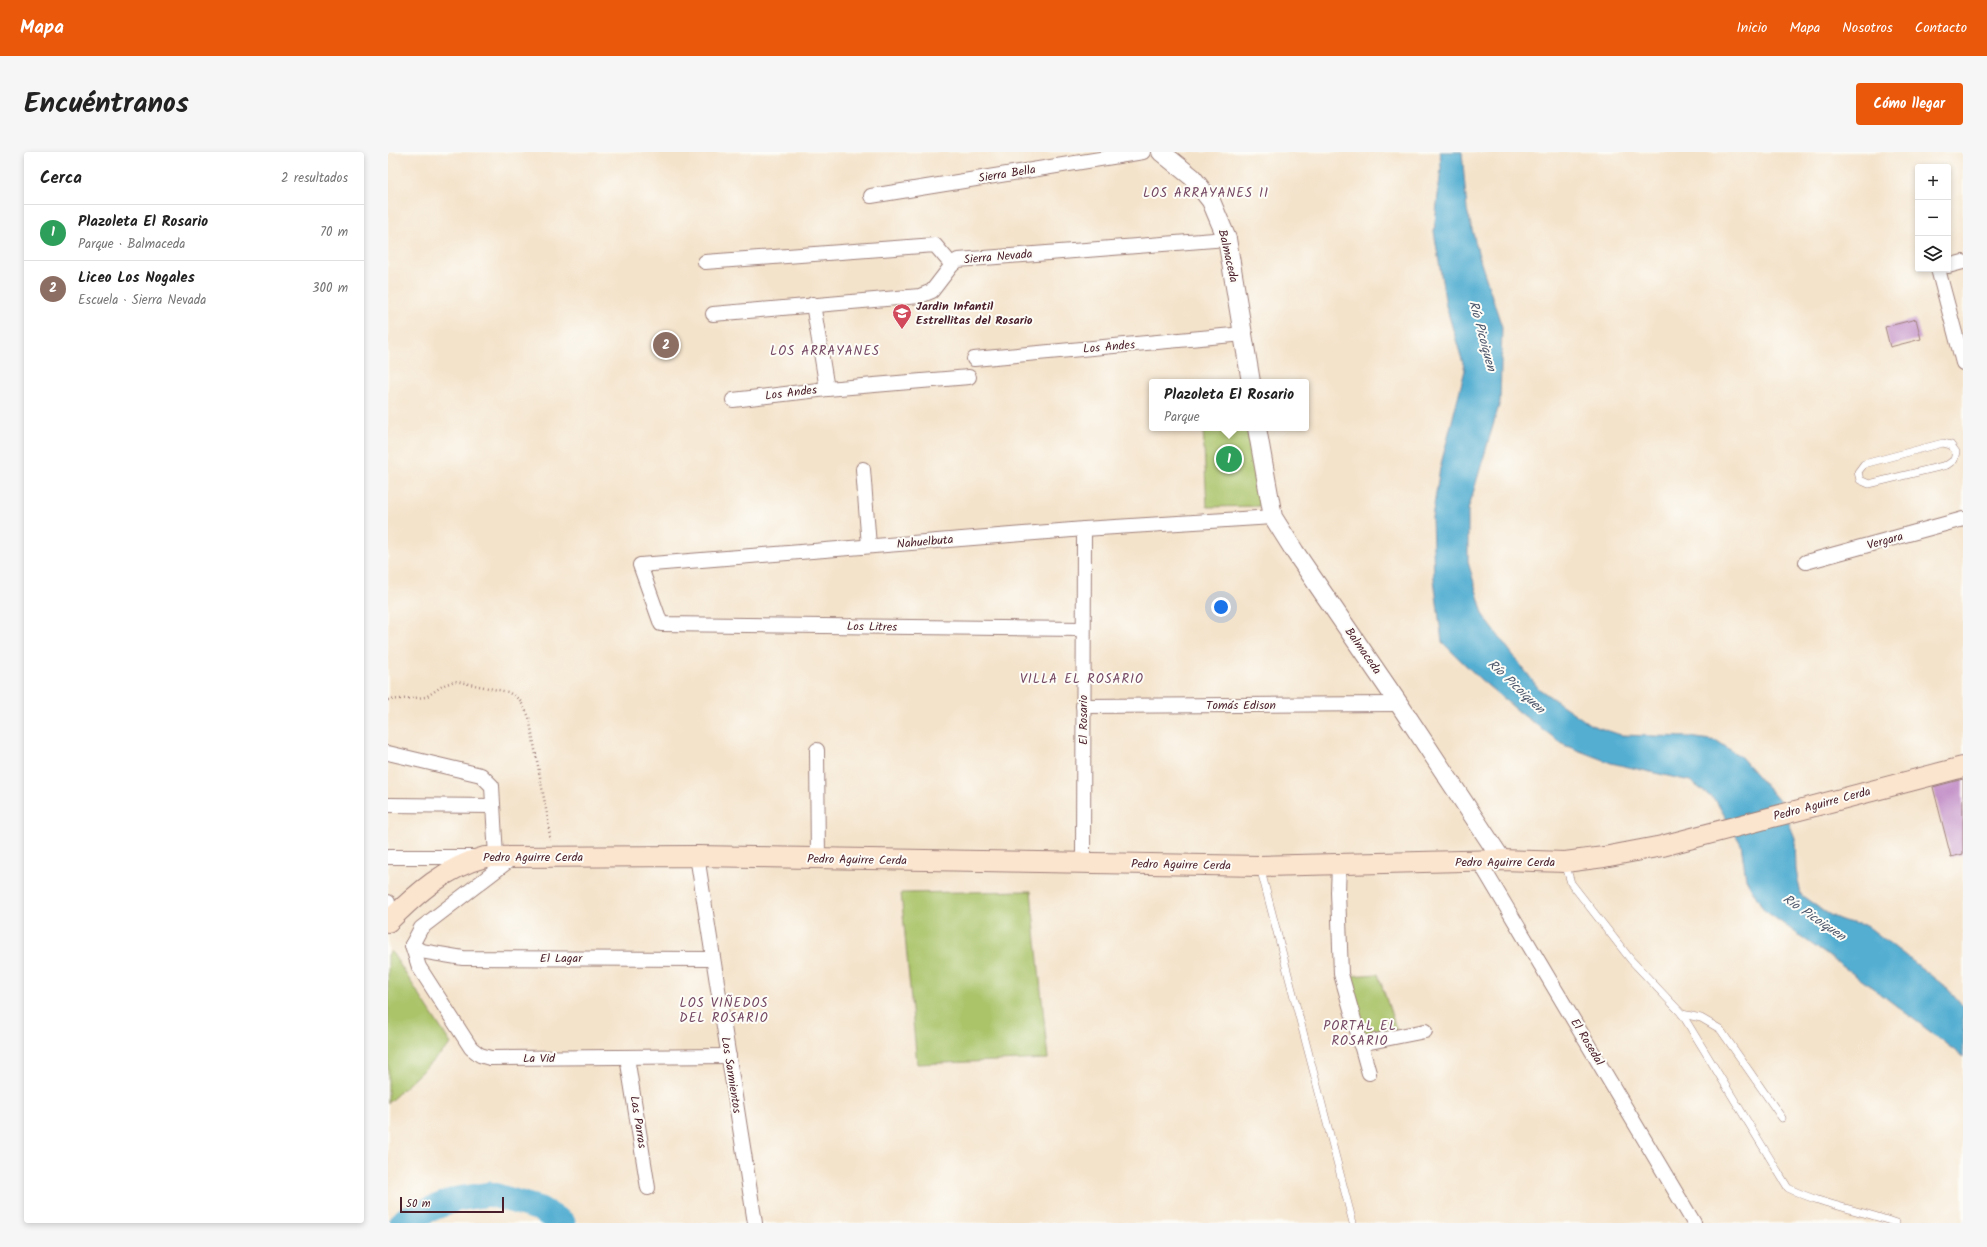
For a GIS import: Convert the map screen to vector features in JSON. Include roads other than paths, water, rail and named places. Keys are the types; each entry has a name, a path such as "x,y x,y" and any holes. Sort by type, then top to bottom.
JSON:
{"main road":[{"name":"Pedro Aguirre Cerda","path":"491,857 697,856 1260,866 1502,860 1565,862 1604,857 1662,846 1963,767"},
{"path":"388,922 410,900 450,871 473,860 491,857"}],"street":[{"name":"Sierra Bella","path":"871,196 1143,152"},
{"name":"Balmaceda","path":"1161,152 1192,177 1211,201 1227,239 1251,379"},
{"name":"Sierra Nevada","path":"713,314 813,304 920,296 932,291 952,265 958,260 1227,239"},
{"path":"705,262 935,245 952,265"},
{"path":"1951,265 1963,262"},
{"path":"1938,272 1963,363"},
{"path":"813,304 827,389"},
{"name":"Los Andes","path":"974,359 1244,334"},
{"name":"Los Andes","path":"733,400 827,389 969,377"},
{"name":"Balmaceda","path":"1258,431 1273,517 1502,860"},
{"path":"863,469 869,546"},
{"name":"Nahuelbuta","path":"661,624 640,565 1084,528 1273,517"},
{"name":"Vergara","path":"1806,562 1963,519"},
{"name":"El Rosario","path":"1083,864 1084,528"},
{"name":"Los Litres","path":"661,624 1084,629"},
{"name":"Tomás Edison","path":"1084,706 1399,704"},
{"path":"817,750 818,859"},
{"path":"388,753 481,775 492,786 493,806 491,857"},
{"path":"388,805 493,806"},
{"path":"412,945 421,928 516,856"},
{"name":"Los Sarmientos","path":"697,856 755,1223"},
{"name":"Pedro Aguirre Cerda","path":"388,857 491,857"},
{"name":"El Rosedal","path":"1479,861 1694,1223"},
{"path":"1339,864 1338,892 1341,974 1369,1073"},
{"name":"El Lagar","path":"412,945 422,951 462,958 713,959"},
{"name":"La Vid","path":"412,945 419,967 471,1048 480,1055 490,1058 729,1056"},
{"path":"1360,1044 1425,1031"},
{"name":"Las Parras","path":"627,1057 648,1188"}],"lane":[{"path":"1943,443 1951,445 1959,451 1954,460 1947,465 1866,484 1860,480 1858,476 1858,472 1864,464 1943,443"},
{"path":"1565,862 1571,884 1631,960 1682,1014 1788,1188 1805,1196 1874,1215 1896,1223"},
{"path":"1260,866 1353,1223"},
{"path":"1682,1014 1700,1018 1720,1029 1782,1118"}],"water":[{"name":"Río Picoiquen","path":"1440,152 1462,152 1467,210 1480,260 1502,327 1500,402 1468,510 1468,562 1484,617 1539,689 1591,725 1621,735 1690,737 1717,741 1741,757 1781,803 1795,838 1796,870 1801,895 1838,919 1855,924 1866,925 1947,988 1963,1007 1963,1057 1877,991 1764,910 1746,879 1741,844 1716,801 1690,781 1611,763 1564,745 1523,715 1480,679 1442,642 1434,579 1432,518 1440,468 1465,370 1446,306 1434,231 1441,168"}],"waterway":[{"path":"401,1223 407,1218 457,1199 490,1194 540,1209 563,1223"}],"place":[{"name":"Jardin Infantil Estrellitas del Rosario","path":"902,330"},
{"name":"Liceo Los Nogales","path":"666,345"},
{"name":"Plazoleta El Rosario","path":"1229,459"}],"district":[{"name":"LOS ARRAYANES II","path":"1206,193"},
{"name":"LOS ARRAYANES","path":"825,351"},
{"name":"VILLA EL ROSARIO","path":"1082,679"},
{"name":"LOS VIÑEDOS DEL ROSARIO","path":"724,1010"},
{"name":"PORTAL EL ROSARIO","path":"1360,1034"}]}
